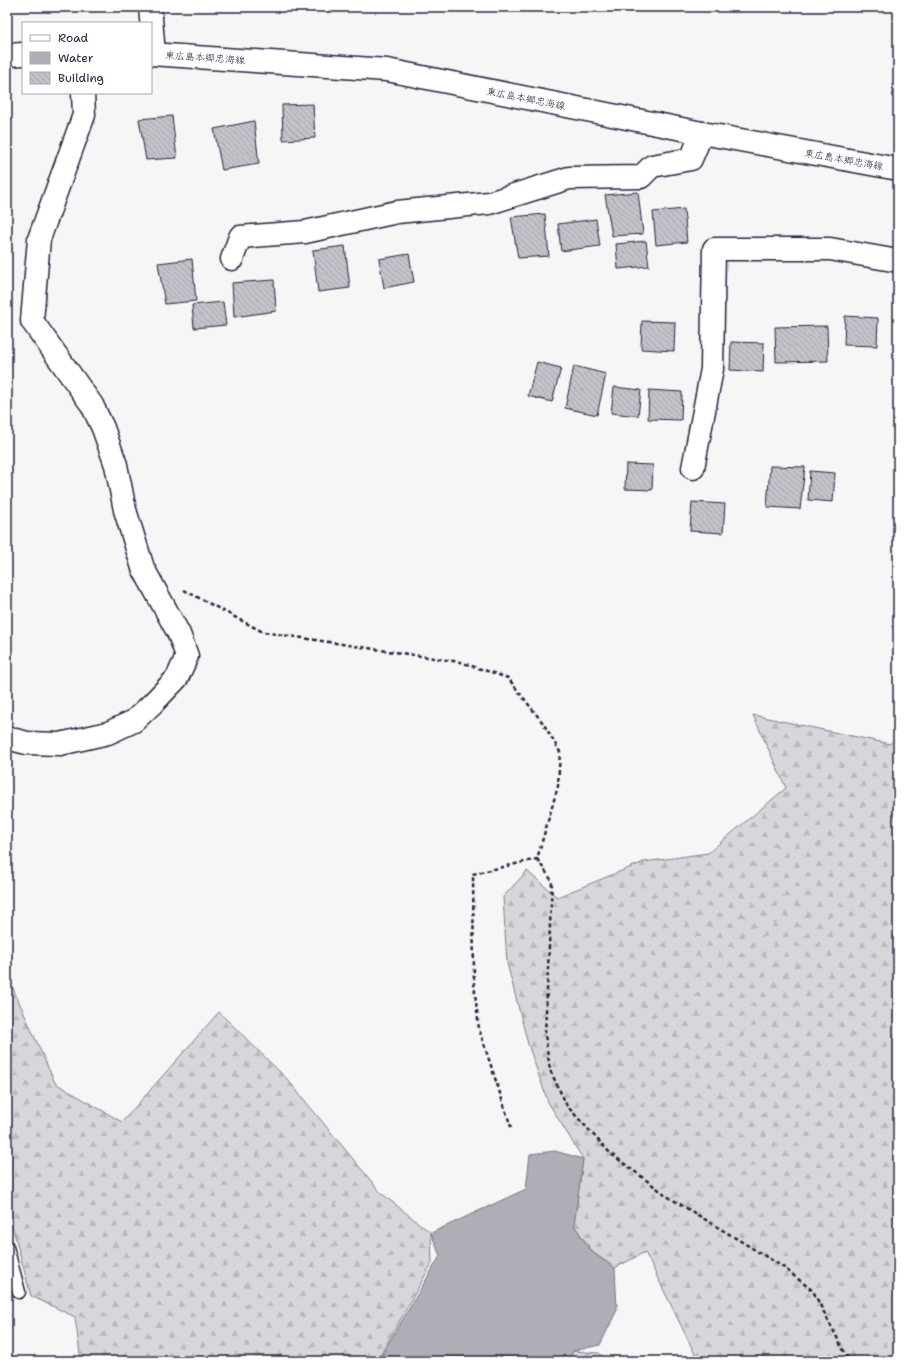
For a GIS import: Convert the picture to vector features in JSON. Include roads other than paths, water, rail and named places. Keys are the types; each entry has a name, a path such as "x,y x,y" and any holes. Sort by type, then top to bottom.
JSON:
{"street":[{"path":"150,7 151,22"},
{"path":"152,38 153,54"},
{"path":"7,55 22,54"},
{"name":"東広島本郷忠海線","path":"153,54 387,70 702,133 898,169"},
{"path":"7,738 27,744 60,744 108,733 134,721 153,703 178,678 187,656 179,634 143,568 125,510 116,464 103,428 92,405 32,321 39,239 84,115 83,94"},
{"path":"232,259 240,237 305,232 397,212 488,203 569,178 641,177 652,166 691,160 702,133"},
{"path":"693,468 712,369 714,249 830,249 898,261"}],"lane":[{"path":"7,1247 19,1292"}],"water":[{"path":"555,1151 583,1159 574,1225 592,1252 615,1268 617,1310 600,1345 573,1351 568,1361 378,1361 440,1256 431,1233 526,1189 530,1154"}]}
